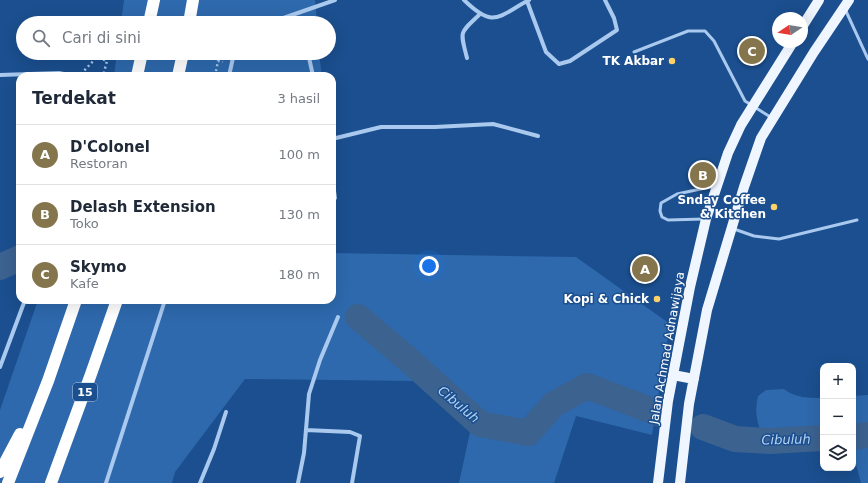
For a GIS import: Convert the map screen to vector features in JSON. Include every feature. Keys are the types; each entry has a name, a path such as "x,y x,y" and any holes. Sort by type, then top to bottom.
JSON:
{"highway":[{"path":"150,16 154,0"},
{"path":"191,16 194,0"},
{"path":"138,72 140,60"},
{"path":"179,72 181,60"},
{"path":"8,483 48,381 75,304"},
{"name":"15","path":"51,483 92,374 116,304"},
{"path":"0,472 48,381"}],"main road":[{"path":"808,17 818,0"},
{"path":"680,483 689,404 707,310 731,228 762,138 814,52 846,4"},
{"name":"Jalan Achmad Adnawijaya","path":"658,483 668,401 690,287 706,219 728,153 741,125 789,48"},
{"path":"673,375 694,379"}],"street":[{"path":"289,16 335,0"},
{"path":"464,0 485,17 499,17 528,0 546,52 559,64 570,61 617,30 614,18 605,0"},
{"path":"467,58 461,37 463,30 480,14"},
{"path":"230,72 232,60"},
{"path":"310,60 312,72"},
{"path":"0,75 16,74"},
{"path":"336,137 381,127 435,127 493,124 538,136"},
{"path":"0,367 24,304"},
{"path":"106,483 164,304"},
{"path":"298,483 306,430 309,394 320,360 338,317"},
{"path":"200,483 214,449 226,412"},
{"path":"306,430 350,432 360,436 352,483"}],"lane":[{"path":"846,4 868,59"},
{"path":"634,52 688,31 705,31 714,41 745,101 773,119"},
{"path":"706,219 668,220 662,217 660,211 661,203 677,194 717,186"},
{"path":"731,228 754,236 779,240 858,220"}],"path":[{"path":"83,72 94,60"},
{"path":"103,72 107,61 104,60"}],"shaded area":[{"path":"124,0 315,0 316,16 122,16"},
{"path":"116,60 320,60 321,72 115,72"},
{"path":"336,253 576,257 670,324 652,435 576,416 554,483 459,483 470,432 414,381 245,379 175,472 172,483 0,483 0,410 37,304 336,304"},
{"path":"784,389 798,396 820,398 820,446 809,450 795,451 783,449 772,444 764,436 758,425 756,411 758,396 766,390"},
{"path":"868,395 868,483 861,483 856,464 856,396"}],"waterway":[{"name":"Cibuluh","path":"0,267 16,260"},
{"name":"Cibuluh","path":"358,317 410,361 480,424 528,433 554,404 587,386 658,413"},
{"name":"Cibuluh","path":"703,427 735,439 770,441 820,438"},
{"name":"Cibuluh","path":"856,437 868,435"}],"place":[{"name":"Skymo","path":"752,51"},
{"name":"TK Akbar","path":"672,61"},
{"name":"Delash Extension","path":"703,175"},
{"name":"Snday Coffee & Kitchen","path":"774,207"},
{"name":"D'Colonel","path":"645,269"},
{"name":"Kopi & Chick","path":"657,299"}]}
